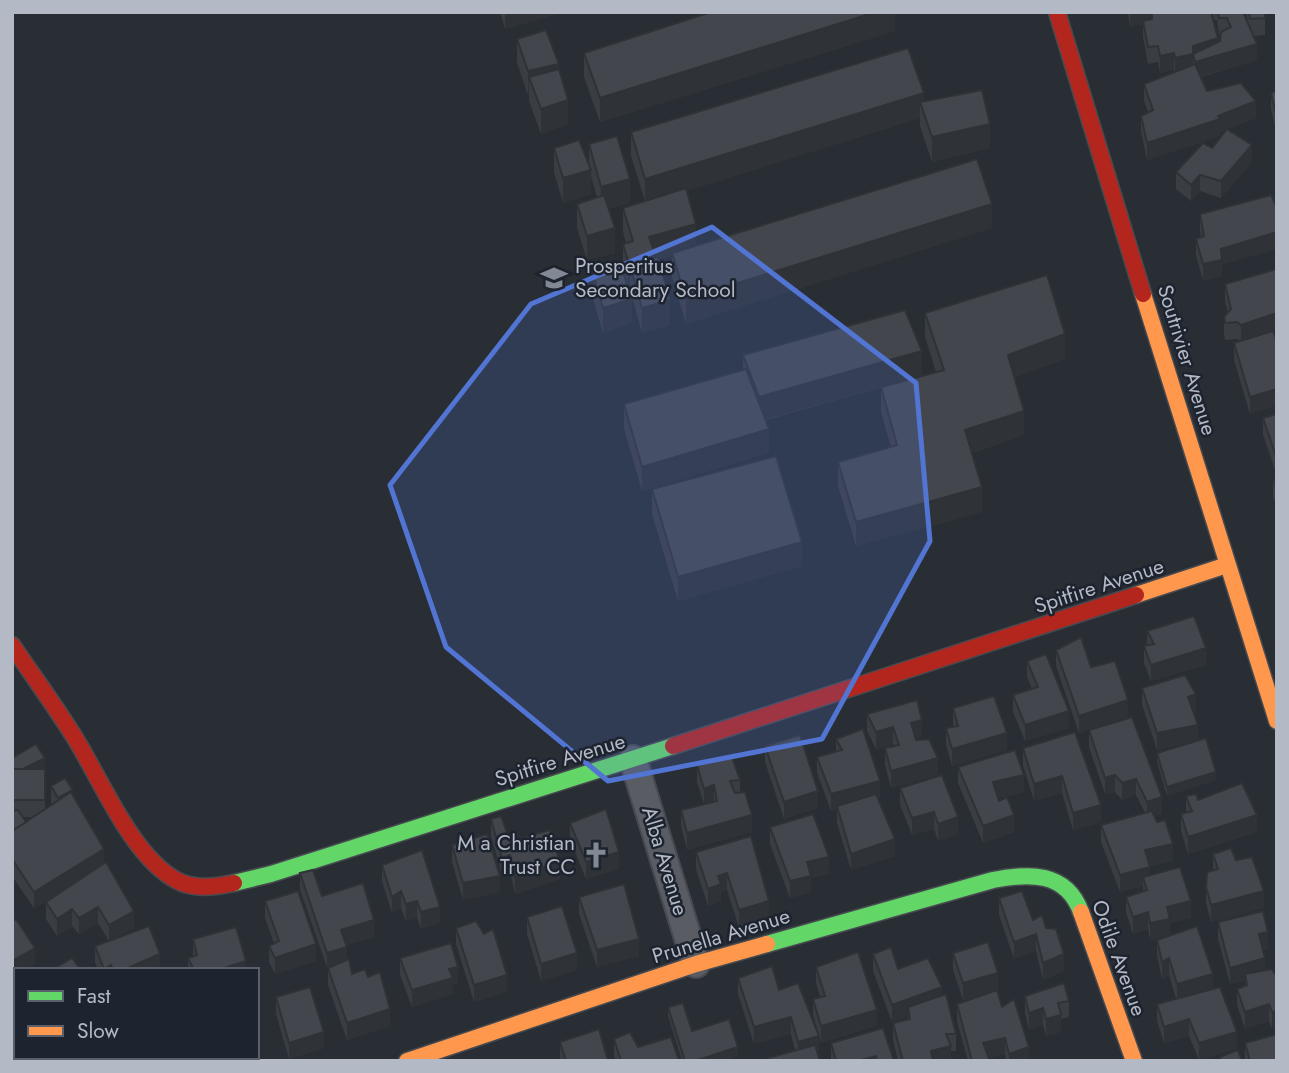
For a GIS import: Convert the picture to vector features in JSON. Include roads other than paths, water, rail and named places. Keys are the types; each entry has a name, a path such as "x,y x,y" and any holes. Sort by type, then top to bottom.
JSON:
{"street":[{"name":"Soutrivier Avenue","path":"1057,12 1277,721"},
{"name":"Spitfire Avenue","path":"12,645 75,737 147,854 178,882 203,886 230,884 271,874 1227,565"},
{"name":"Alba Avenue","path":"633,759 696,964"},
{"name":"Prunella Avenue","path":"407,1061 696,964 993,880 1034,874 1052,879"},
{"name":"Odile Avenue","path":"1052,879 1069,891 1078,904 1134,1061"}],"place":[{"name":"Prosperitus Secondary School","path":"554,278"},
{"name":"M a Christian Trust CC","path":"596,855"}]}
